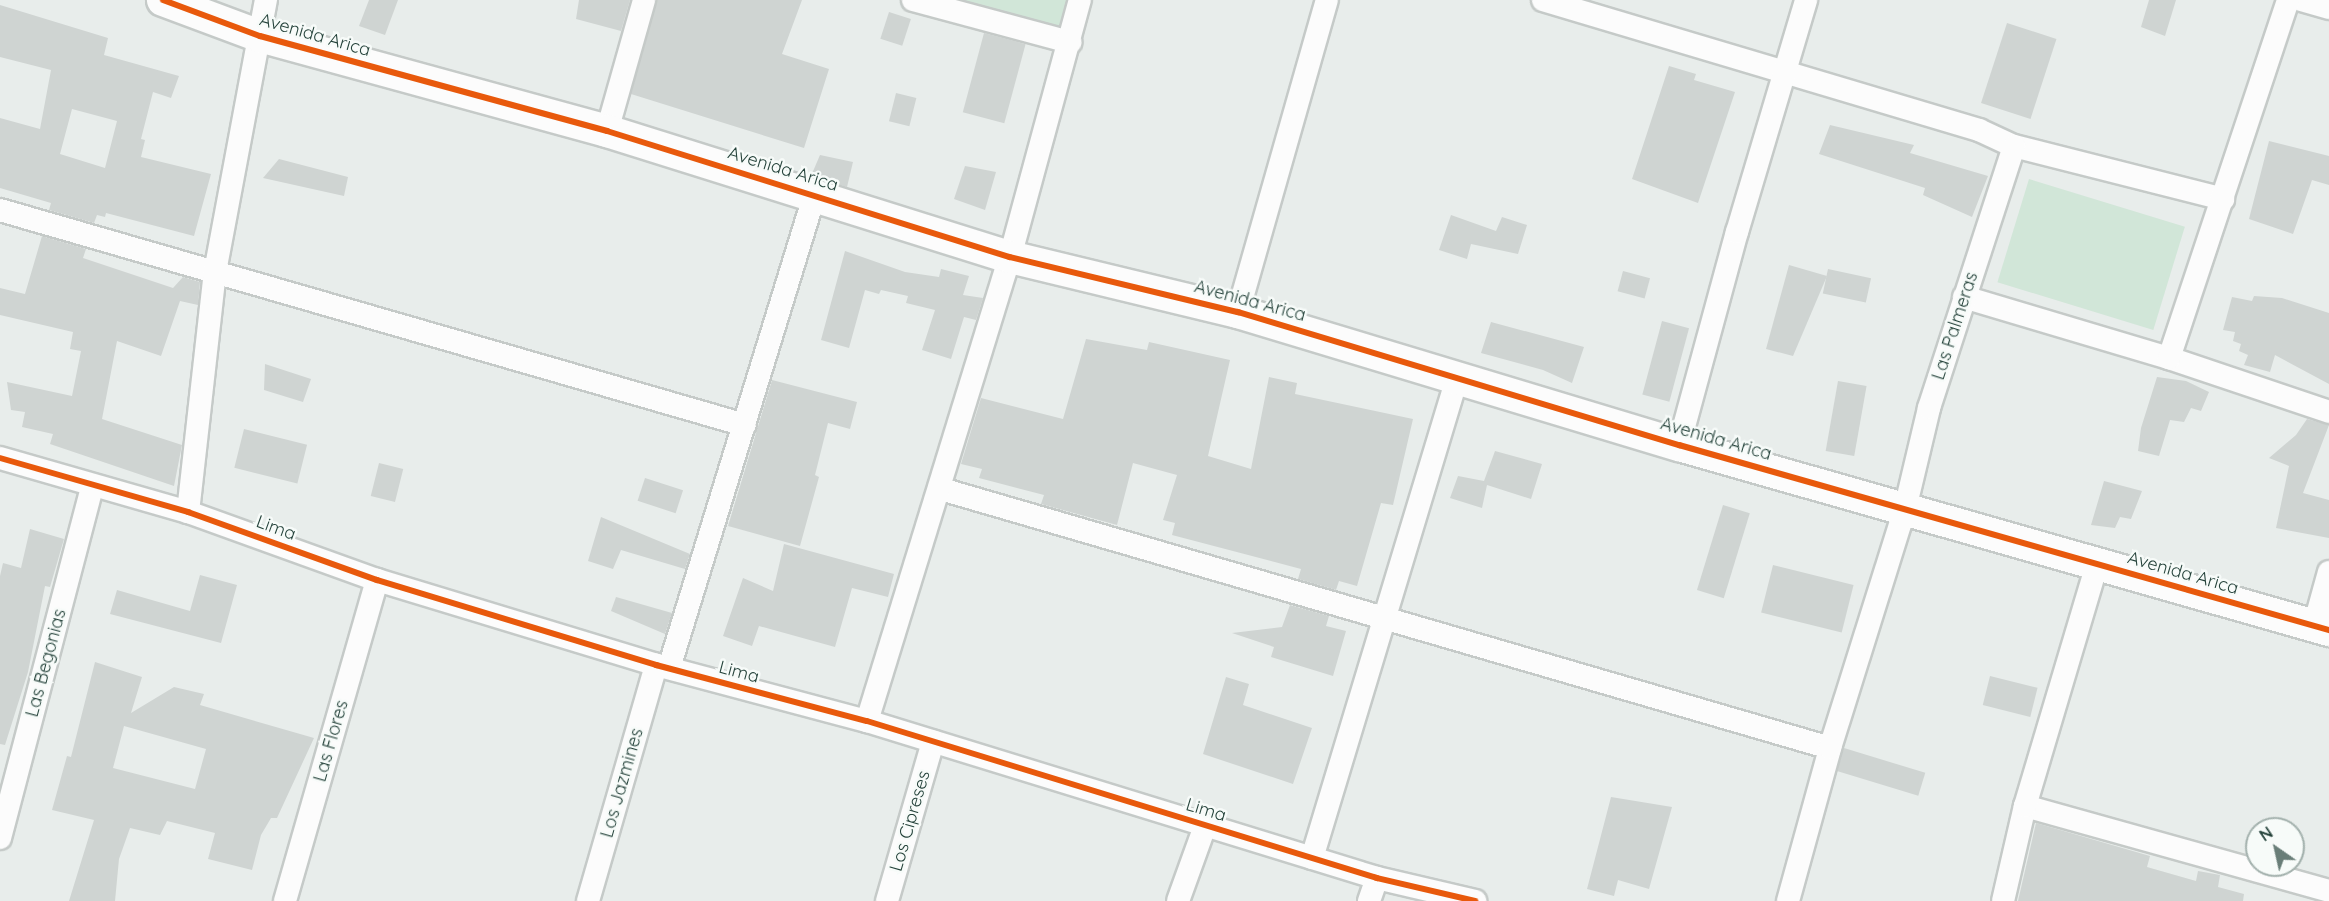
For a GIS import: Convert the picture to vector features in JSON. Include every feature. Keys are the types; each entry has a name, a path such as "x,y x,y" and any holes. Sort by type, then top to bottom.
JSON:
{"street":[{"name":"Avenida Arica","path":"163,0 261,36 607,130 1010,257 1238,312 1458,375 1679,445 2321,628"},
{"path":"188,512 215,272 266,0"},
{"path":"607,130 644,0"},
{"path":"913,0 1070,42"},
{"path":"867,722 941,489 1010,257 1080,0"},
{"path":"1238,312 1327,0"},
{"path":"1543,0 1979,130 2014,146 2223,200"},
{"path":"1679,445 1806,0"},
{"path":"2169,358 2288,0"},
{"path":"2301,0 2329,8"},
{"name":"Las Palmeras","path":"1788,901 1830,748 1905,509 1929,408 2014,146"},
{"name":"Los Jazmines","path":"588,901 663,667 745,425 814,194"},
{"path":"0,210 745,425"},
{"path":"1964,297 2169,358 2329,412"},
{"path":"1312,858 1458,375"},
{"name":"Lima","path":"0,458 92,488 188,512 377,580 663,667 867,722 1377,879 1475,901"},
{"name":"Las Begonias","path":"0,838 92,488"},
{"path":"941,489 1830,748"},
{"path":"2002,901 2025,806 2097,565"},
{"path":"2321,628 2329,572"},
{"name":"Las Flores","path":"285,901 377,580"},
{"name":"Los Cipreses","path":"888,901 933,742"},
{"path":"2025,806 2329,891"},
{"path":"1178,901 1205,826"},
{"path":"1369,901 1377,879"}],"green space":[{"path":"960,0 1068,0 1060,28"},
{"path":"2029,179 2185,227 2153,330 1997,282"}],"building":[{"path":"369,0 398,0 385,35 359,26"},
{"path":"579,0 630,0 621,31 576,19"},
{"path":"657,0 802,0 782,54 829,69 804,148 631,94"},
{"path":"2149,0 2176,0 2165,36 2141,27"},
{"path":"0,5 108,38 104,55 179,76 171,98 153,92 141,139 145,140 141,157 211,174 194,236 106,213 105,217 97,215 94,223 49,210 51,203 0,188 0,118 40,129 51,70 0,57","holes":["72,109 117,121 105,168 60,154"]},
{"path":"889,12 911,19 902,46 880,39"},
{"path":"2007,23 2056,39 2030,119 1981,103"},
{"path":"984,33 1026,44 1004,123 963,112"},
{"path":"1669,66 1696,74 1694,80 1735,92 1698,203 1632,179"},
{"path":"896,93 916,98 909,126 889,121"},
{"path":"1830,125 1914,145 1910,153 1988,176 1972,217 1923,195 1925,188 1819,154"},
{"path":"2269,141 2329,156 2329,185 2312,180 2293,234 2249,219"},
{"path":"820,155 853,162 847,187 811,176"},
{"path":"279,159 348,177 344,196 263,178"},
{"path":"965,166 996,172 985,210 954,199"},
{"path":"1451,215 1496,231 1502,217 1527,225 1518,254 1471,244 1467,259 1439,250"},
{"path":"42,236 86,249 83,258 173,288 183,277 200,282 198,305 180,301 161,356 117,341 102,419 182,445 174,486 50,444 53,434 22,427 25,412 11,410 7,382 72,396 81,351 70,349 73,332 0,315 0,288 25,294"},
{"path":"845,251 905,272 939,277 941,269 969,276 963,295 983,298 976,320 964,317 951,359 922,350 935,310 906,303 908,296 881,290 879,294 865,290 849,348 821,340"},
{"path":"1789,265 1827,276 1793,356 1766,349"},
{"path":"1828,269 1871,278 1866,303 1823,293"},
{"path":"1623,271 1650,278 1645,299 1618,291"},
{"path":"2254,296 2282,298 2329,313 2329,384 2275,355 2270,372 2244,365 2248,355 2239,351 2241,344 2233,341 2235,332 2223,330 2232,297 2252,301"},
{"path":"1662,321 1689,328 1669,402 1642,394"},
{"path":"1491,322 1584,347 1572,383 1543,370 1481,353"},
{"path":"1086,339 1147,350 1149,342 1230,360 1208,456 1251,469 1269,377 1297,383 1295,394 1413,419 1393,505 1381,503 1357,586 1339,581 1336,590 1298,579 1301,569 1172,535 1175,523 1163,520 1177,475 1133,463 1117,525 1041,504 1044,495 979,478 982,469 961,464 981,398 1063,419"},
{"path":"265,364 311,379 303,402 264,390"},
{"path":"2157,377 2186,381 2209,392 2201,411 2191,408 2184,422 2170,420 2159,456 2138,451 2141,428"},
{"path":"772,380 857,402 850,429 828,423 815,475 819,477 800,546 728,526"},
{"path":"1838,381 1867,386 1854,456 1826,451"},
{"path":"2307,419 2329,425 2303,493 2329,500 2329,538 2276,528 2289,466 2269,458 2296,435"},
{"path":"244,429 307,445 297,484 234,468"},
{"path":"1495,451 1542,464 1531,499 1487,485 1482,508 1450,498 1458,476 1484,481"},
{"path":"379,463 403,469 395,502 371,496"},
{"path":"645,478 683,490 676,513 638,501"},
{"path":"2104,481 2142,491 2131,519 2120,517 2115,528 2091,525"},
{"path":"1723,505 1750,513 1724,598 1697,590"},
{"path":"601,517 690,554 685,569 621,550 613,569 588,561"},
{"path":"30,529 64,539 50,587 45,586 28,672 5,745 0,744 0,576 3,563 21,568"},
{"path":"784,544 894,574 888,597 852,588 835,647 759,626 752,646 723,636 743,578 773,591"},
{"path":"1773,565 1854,585 1842,633 1761,613"},
{"path":"200,575 237,585 221,643 110,614 117,590 190,611"},
{"path":"616,597 672,613 665,634 611,611"},
{"path":"1290,605 1329,616 1326,626 1346,631 1333,676 1271,657 1274,647 1232,633 1282,627"},
{"path":"95,662 142,677 131,713 174,687 204,694 200,705 314,738 277,818 271,818 261,835 252,870 208,859 215,833 167,821 160,835 130,828 119,859 115,901 69,901 94,820 52,810 67,756 71,757","holes":["124,726 206,749 195,789 113,768"]},
{"path":"1990,676 2038,688 2030,717 1983,705"},
{"path":"1226,677 1249,684 1243,705 1312,728 1293,784 1203,754"},
{"path":"1844,748 1925,773 1918,796 1837,771"},
{"path":"1611,797 1672,807 1649,889 1618,880 1614,896 1587,889"},
{"path":"2036,823 2150,856 2147,867 2196,881 2198,871 2220,875 2218,887 2244,894 2243,901 2018,901"}],"cycle path":[{"path":"163,0 260,36 607,131 1010,257 1238,312 1679,445 2329,630"},
{"path":"0,458 188,512 377,580 656,665 867,721 1377,878 1475,901"}]}
